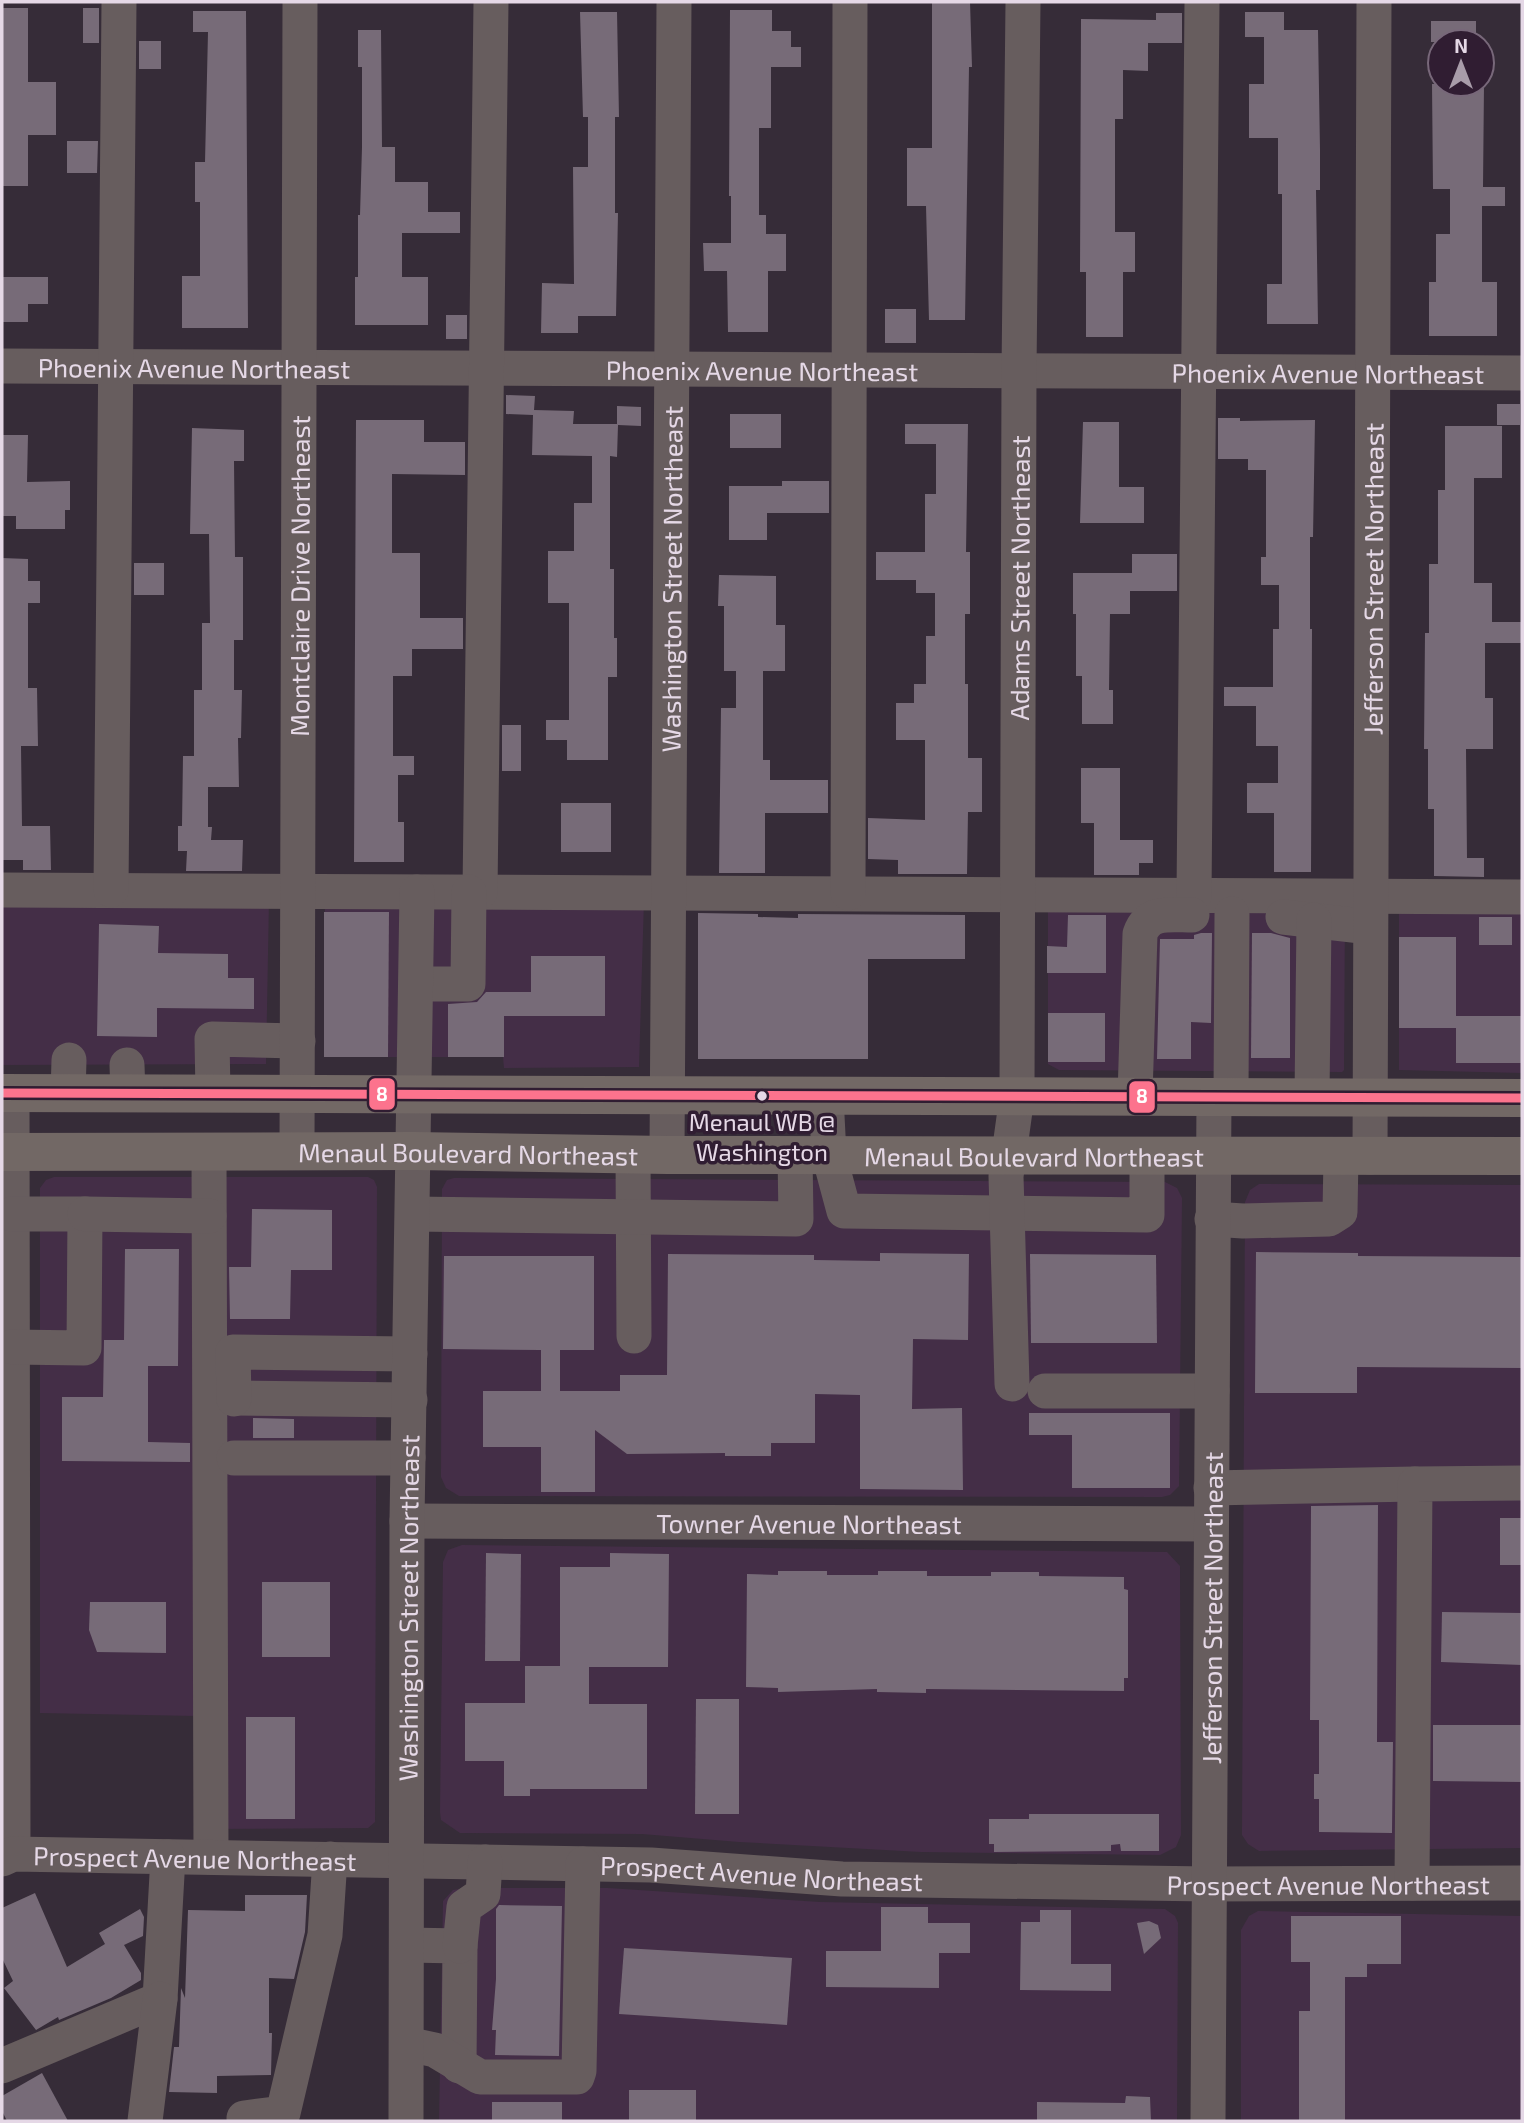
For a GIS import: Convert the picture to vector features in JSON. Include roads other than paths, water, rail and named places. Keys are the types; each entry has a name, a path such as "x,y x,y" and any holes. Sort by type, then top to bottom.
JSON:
{"main road":[{"path":"7,1093 68,1077 128,1079 213,1094 1522,1098"},
{"name":"Menaul Boulevard Northeast","path":"7,1152 1522,1156"}],"street":[{"path":"111,890 119,2"},
{"name":"Montclaire Drive Northeast","path":"297,1152 300,2"},
{"path":"416,984 468,984 475,892 488,368 491,2"},
{"name":"Washington Street Northeast","path":"634,1336 634,1216 668,1096 674,2"},
{"path":"848,893 850,2"},
{"name":"Adams Street Northeast","path":"1012,1384 1006,1176 1017,1096 1018,371 1023,2"},
{"path":"1194,896 1202,2"},
{"name":"Jefferson Street Northeast","path":"1212,1219 1329,1219 1340,1212 1371,1098 1374,2"},
{"name":"Phoenix Avenue Northeast","path":"2,366 1522,373"},
{"path":"2,890 1194,896 1370,912"},
{"name":"Washington Street Northeast","path":"406,2121 407,1521 417,892"},
{"path":"1136,1096 1140,934 1143,924 1154,915 1256,913 1314,920 1522,897"},
{"name":"Jefferson Street Northeast","path":"1208,2121 1212,1156 1222,1096 1232,914"},
{"path":"1312,1097 1314,920"},
{"path":"213,1094 212,1040 298,1041"},
{"path":"7,1093 7,1152 12,1214 7,1672 8,1857"},
{"path":"413,1214 796,1219 826,1096"},
{"path":"209,1152 209,1216 222,1352 228,1490"},
{"path":"812,1155 844,1211 1147,1215 1147,1156"},
{"path":"12,1214 209,1216"},
{"path":"12,1347 84,1348 85,1214"},
{"path":"222,1352 410,1354"},
{"path":"211,1857 234,1398 222,1352"},
{"path":"1045,1391 1212,1391"},
{"path":"234,1398 410,1400"},
{"path":"228,1490 408,1458"},
{"path":"1211,1488 1522,1483"},
{"path":"1412,1883 1415,1484"},
{"name":"Towner Avenue Northeast","path":"407,1521 1211,1524"},
{"name":"Prospect Avenue Northeast","path":"8,1857 211,1857 651,1865 842,1879 1209,1884 1522,1883"},
{"path":"145,2121 160,1999 168,1857"},
{"path":"244,2118 282,2113 325,1935 330,1859"},
{"path":"459,2066 461,1914 467,1903 483,1894 485,1862"},
{"path":"407,2044 435,2050 459,2066 490,2079 577,2077 583,1864"},
{"path":"408,1945 460,1946"},
{"path":"2,2066 160,1999"}],"place":[{"name":"Menaul WB @ Washington","path":"762,1096"}]}
